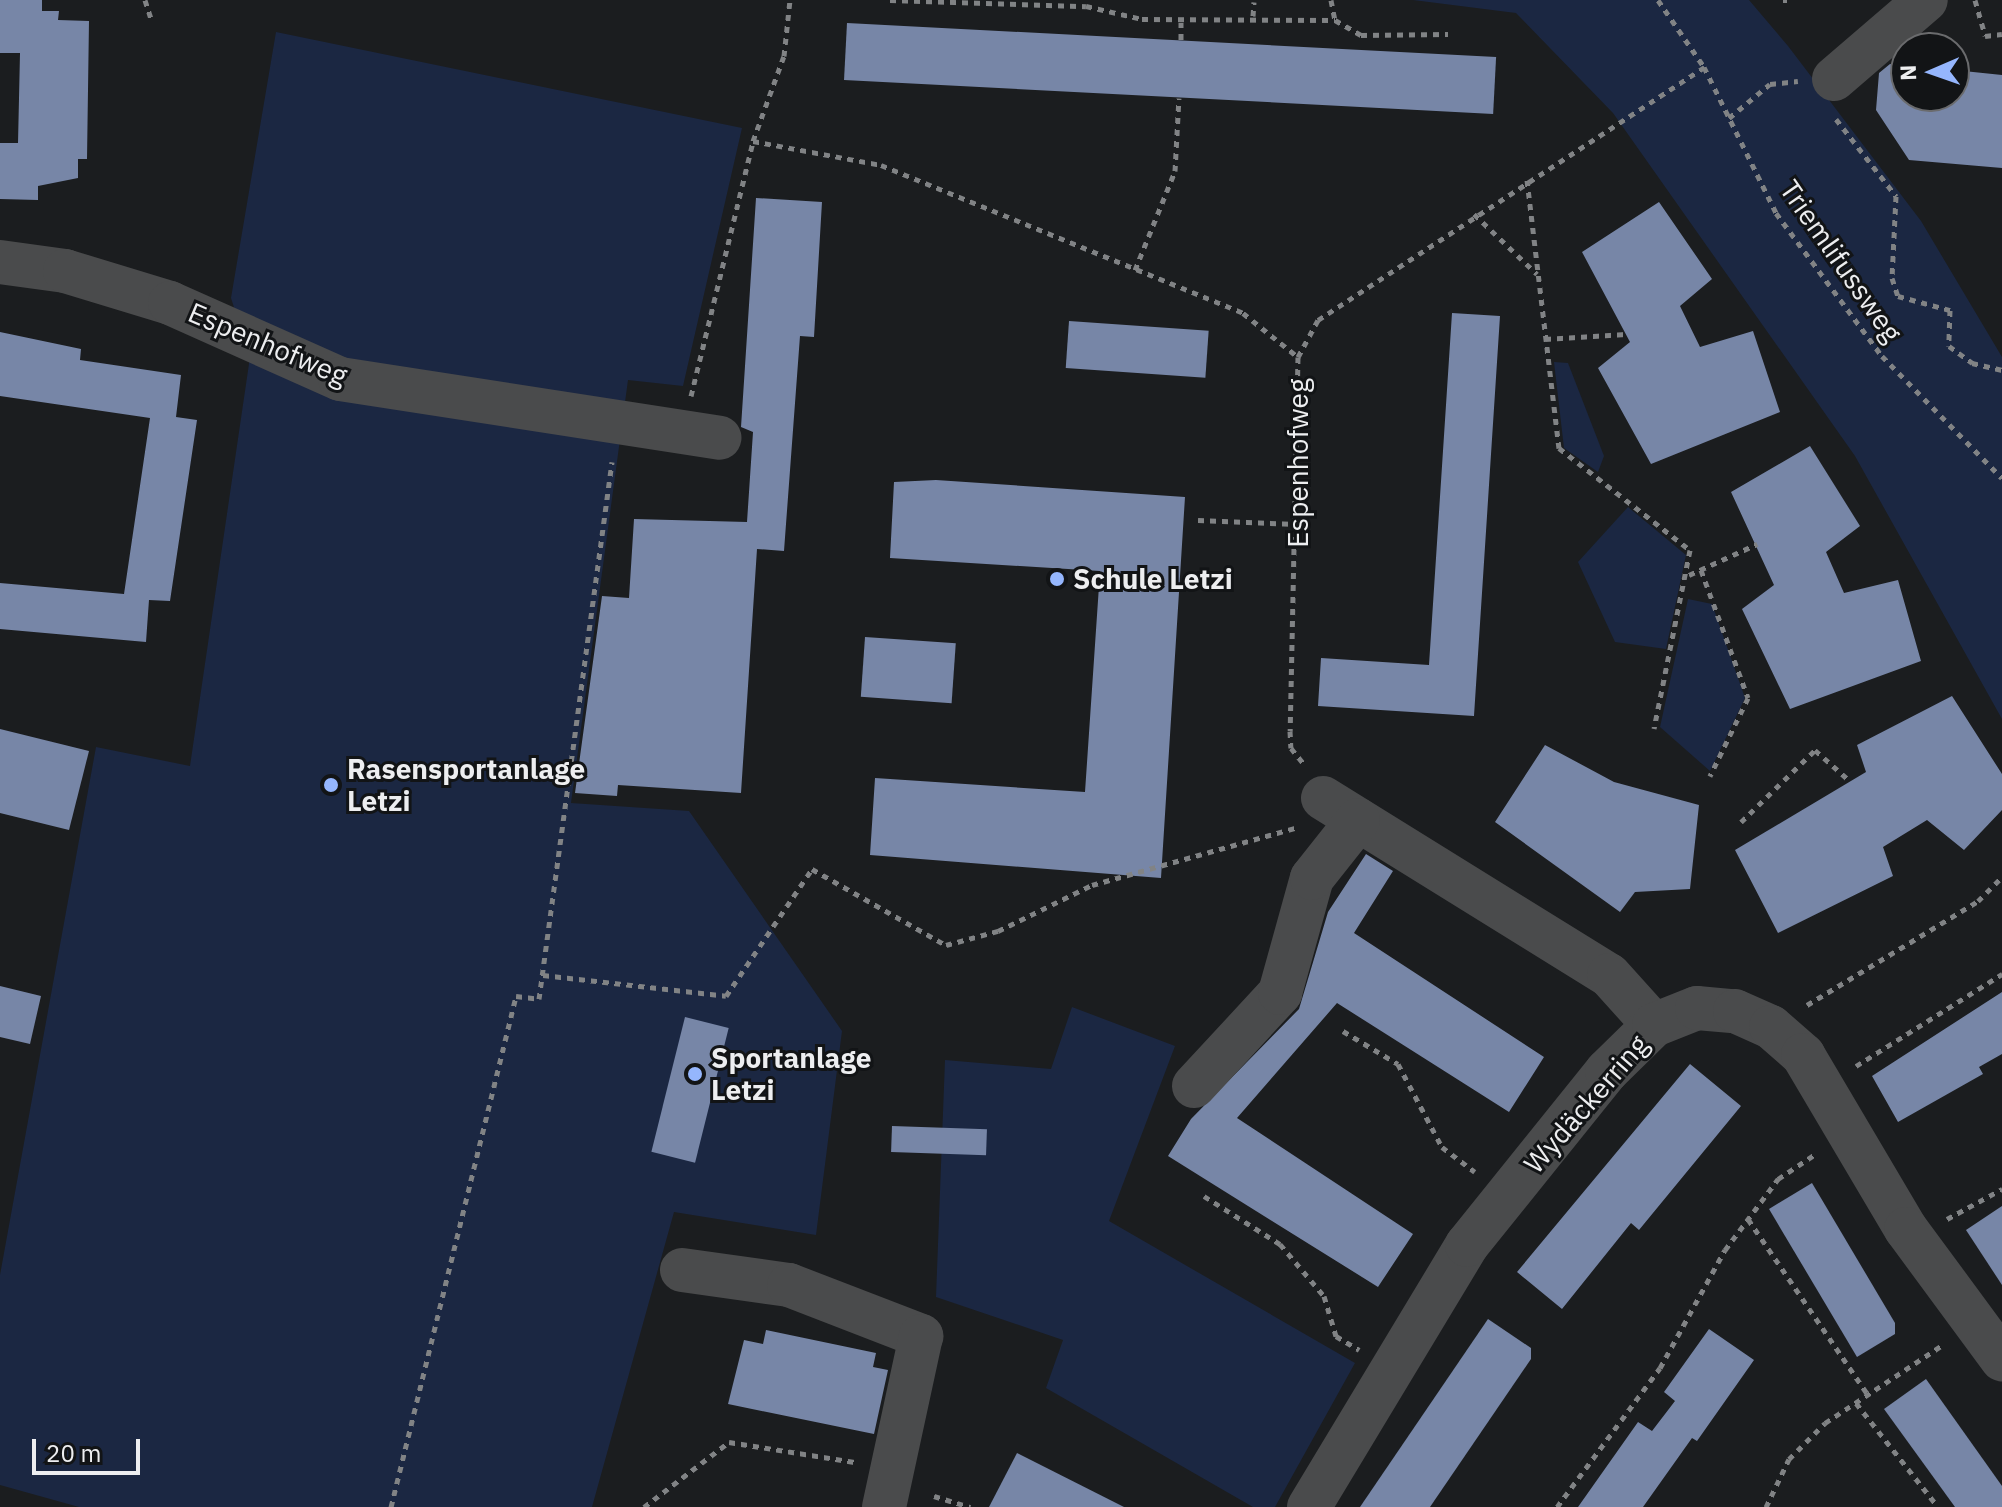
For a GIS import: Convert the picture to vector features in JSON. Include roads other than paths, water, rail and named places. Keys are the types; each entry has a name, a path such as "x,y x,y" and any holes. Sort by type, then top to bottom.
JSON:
{"street":[{"path":"1834,97 1926,0"},
{"name":"Espenhofweg","path":"0,262 65,271 170,303 340,379 617,426 701,435"},
{"path":"1194,1086 1280,993 1312,878 1339,809 1609,975 1654,1025"},
{"name":"Wydäckerring","path":"1309,1507 1467,1245 1607,1071 1654,1025 1697,1008 1735,1011 1771,1027 1803,1055 1906,1229 2002,1359"},
{"path":"682,1270 789,1285 921,1336 884,1507"}],"place":[{"name":"Schule Letzi","path":"1057,579"},
{"name":"Rasensportanlage Letzi","path":"331,785"},
{"name":"Sportanlage Letzi","path":"695,1074"}]}
